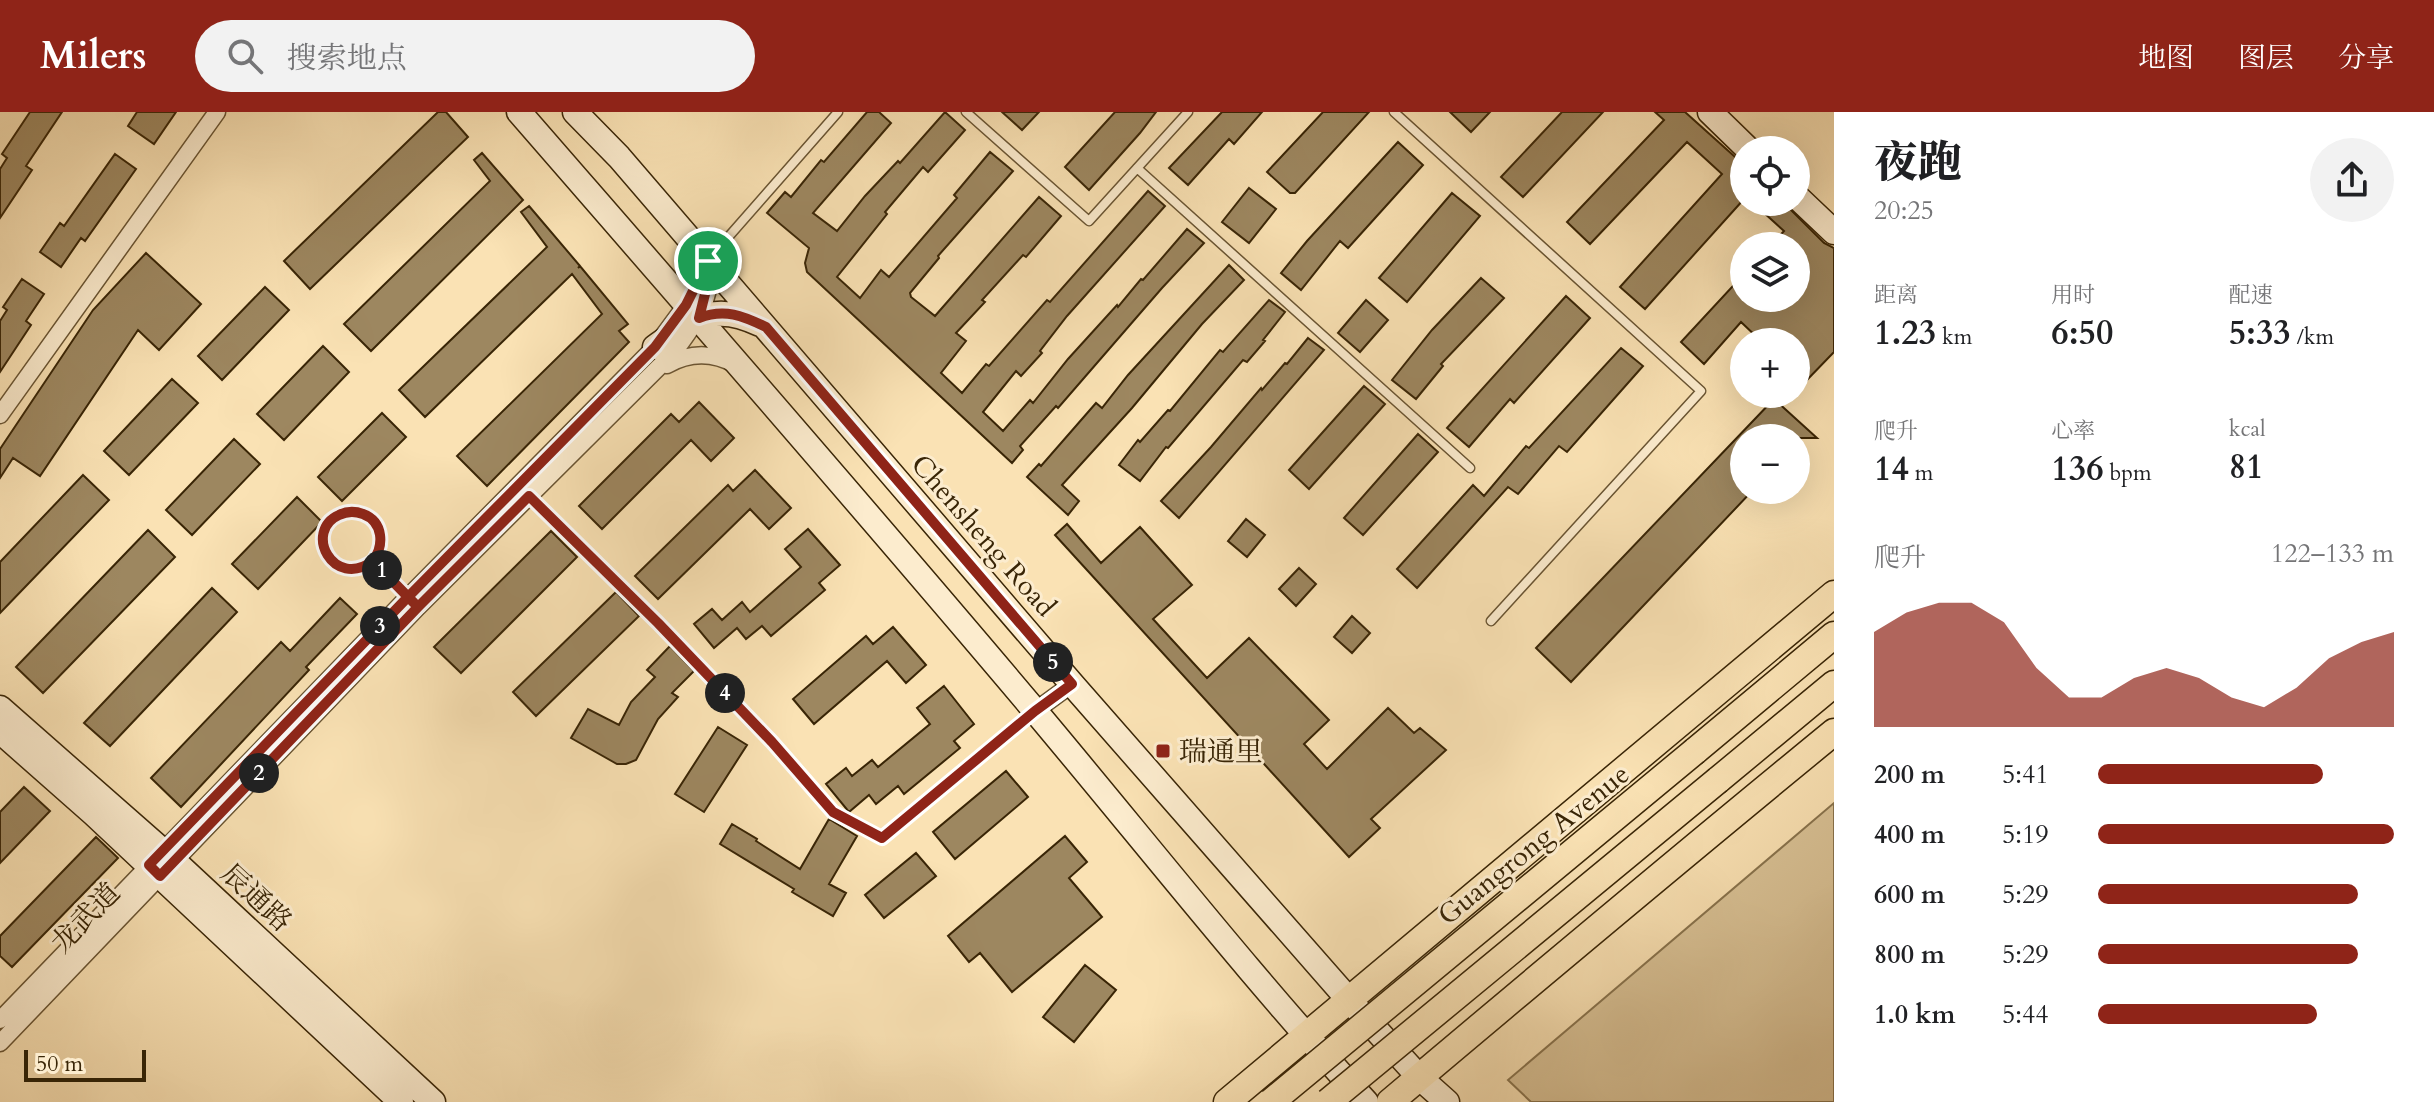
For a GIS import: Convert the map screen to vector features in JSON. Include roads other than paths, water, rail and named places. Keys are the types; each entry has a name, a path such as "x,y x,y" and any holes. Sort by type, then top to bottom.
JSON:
{"main road":[{"path":"519,112 1035,711 1305,1036 1366,1102"},
{"name":"Chensheng Road","path":"575,112 619,157 1072,684 1349,1000 1419,1077 1447,1102"},
{"path":"1710,112 1735,136"},
{"path":"1810,209 1834,232"},
{"path":"655,347 693,311 734,313 766,327"},
{"path":"1227,1102 1834,594"},
{"name":"Guangrong Avenue","path":"1271,1102 1834,635"},
{"path":"1328,1102 1834,684"},
{"name":"辰通路","path":"0,708 401,1102"},
{"name":"辰通路","path":"0,731 161,863 433,1102"},
{"path":"1390,1102 1834,732"}],"street":[{"path":"0,415 217,112"},
{"path":"524,491 674,352 710,274 708,261"},
{"path":"0,1043 6,1018 524,491 655,347"},
{"path":"655,372 694,354 717,356 743,369"},
{"path":"1035,711 1072,684"}],"lane":[{"path":"708,261 838,112"},
{"path":"966,112 1089,221 1188,112"},
{"path":"1394,112 1701,391 1491,621"},
{"path":"1137,168 1470,468"},
{"path":"524,491 679,645 772,742 833,812 882,838 1035,711"},
{"path":"351,511 369,517 376,524 381,543 373,561 365,567 347,569 330,561 325,553 323,535 332,518 351,511"},
{"path":"373,561 413,602"}],"place":[{"name":"瑞通里","path":"1163,751"}]}
